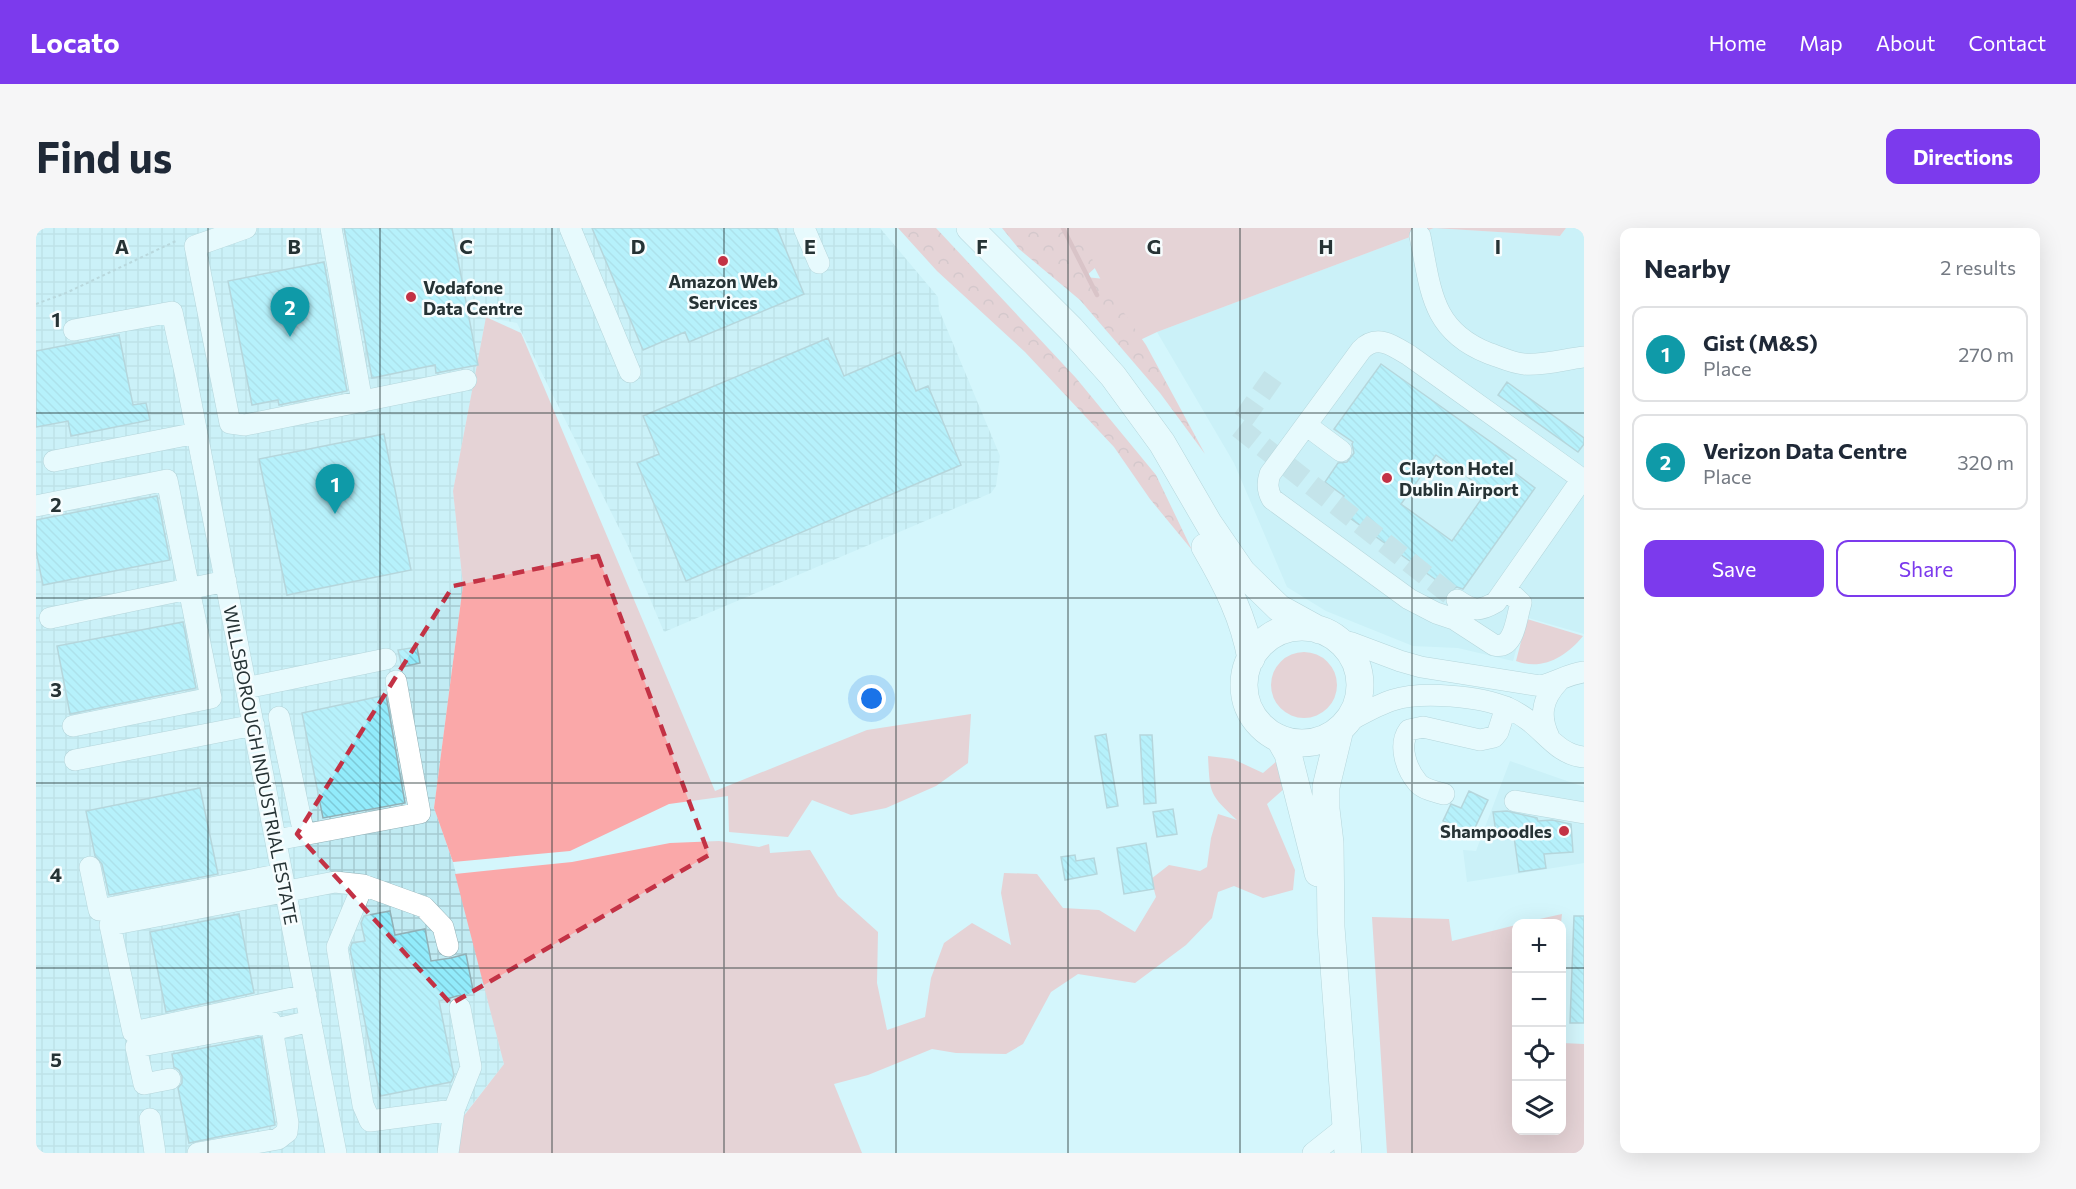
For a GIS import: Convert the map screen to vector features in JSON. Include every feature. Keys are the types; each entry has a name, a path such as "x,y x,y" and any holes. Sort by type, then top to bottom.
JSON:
{"main road":[{"path":"950,228 1071,354 1126,422 1168,483 1228,588 1247,635 1251,659 1245,685 1249,708 1262,726 1278,738 1294,743 1311,743 1327,738 1344,725 1355,709 1359,694 1360,679 1349,651 1329,635 1279,608 1242,572 1214,532 1162,443 1113,376 1071,329 970,228"},
{"path":"1251,659 1265,641 1285,630 1308,628 1329,635"},
{"path":"1344,725 1326,787 1331,927 1348,1153"},
{"path":"1278,738 1288,754 1299,790 1331,927"}],"street":[{"path":"246,228 195,246 230,423 245,425 466,380"},
{"path":"331,228 362,402"},
{"path":"570,228 630,372"},
{"path":"804,228 819,263"},
{"path":"1420,236 1431,291 1440,315 1455,335 1505,360 1525,364 1584,357"},
{"name":"WILLSBOROUGH INDUSTRIAL ESTATE","path":"74,330 172,312 336,1153"},
{"path":"1456,600 1470,609 1479,609 1496,602 1579,485 1388,342 1366,344 1270,474 1268,492 1272,499 1409,599 1436,613 1454,619 1498,646 1506,644 1512,638 1521,603 1506,590"},
{"path":"192,407 224,400"},
{"path":"1306,425 1341,451"},
{"path":"54,461 197,434"},
{"path":"36,506 166,480 211,698 74,726"},
{"path":"50,618 225,581"},
{"path":"1329,635 1400,662 1541,686 1574,673"},
{"path":"246,688 386,659"},
{"path":"1549,737 1542,714 1544,702 1550,691 1574,673"},
{"path":"276,840 420,813 396,681"},
{"path":"1344,725 1396,699 1426,695 1461,698 1516,711 1549,737 1557,747 1583,758"},
{"path":"1444,794 1419,784 1408,766 1403,750 1404,737 1409,730 1423,727 1480,740 1494,737 1498,732 1506,707"},
{"path":"279,717 304,834"},
{"path":"75,760 254,725"},
{"path":"1515,801 1584,813"},
{"path":"90,867 99,910 284,883 335,882 363,885 424,907 443,927 448,946"},
{"path":"284,883 110,925 133,1032 306,995"},
{"path":"363,885 338,947 363,1105 370,1121 454,1110"},
{"path":"448,1153 454,1110 471,1067 460,1008"},
{"path":"272,1030 311,1021"},
{"path":"170,1079 144,1084 136,1047 271,1022 288,1123 287,1132 278,1139 198,1153"},
{"path":"150,1119 155,1153"},
{"path":"1313,1153 1342,1130 1345,1124"}],"path":[{"path":"36,304 66,293 182,238"}],"highlighted area":[{"path":"598,556 709,855 451,1004 297,834 453,586"}],"shaded area":[{"path":"36,228 880,228 938,297 939,310 1000,456 996,486 991,493 664,632 627,544 517,323 486,317 453,491 463,585 434,808 453,862 504,1064 449,1134 451,1153 36,1153"},
{"path":"1434,228 1560,236 1566,228 1584,228 1584,634 1525,617 1513,661 1458,648 1413,646 1326,611 1287,587 1234,463 1157,332"},
{"path":"1510,761 1584,787 1584,863 1467,882 1463,850 1476,851"}],"green space":[{"path":"898,228 936,228 1076,378 1156,475 1192,550 1150,499 1114,447 1025,352 937,271"},
{"path":"1002,228 1077,228 1096,267 1085,277 1105,279 1120,307 1146,345 1205,454 1160,393 1080,300 1019,249"},
{"path":"1074,228 1434,228 1140,340 1115,307"},
{"path":"1434,228 1566,228 1560,236"},
{"path":"486,317 521,333 715,791 867,730 971,714 968,763 936,786 886,808 851,815 812,800 788,837 729,832 728,796 669,804 570,851 453,862 434,808 463,585 453,491"},
{"path":"1527,619 1583,636 1569,650 1553,660 1535,664 1516,661"},
{"path":"1304,652 1316,655 1327,662 1334,673 1337,685 1334,697 1327,708 1316,715 1304,718 1292,715 1281,708 1274,697 1271,685 1274,673 1281,662 1292,655"},
{"path":"1208,756 1233,759 1263,773 1278,760 1285,788 1267,804 1295,870 1293,890 1263,898 1234,886 1218,892 1212,918 1186,945 1135,983 1078,974 1051,992 1023,1044 1006,1054 956,1053 932,1049 868,1075 834,1084 862,1153 451,1153 449,1135 504,1064 455,874 572,862 670,843 719,841 759,847 769,844 770,853 810,850 838,896 878,932 877,983 887,1030 925,1017 931,978 944,943 972,923 1011,945 1001,893 1004,873 1037,874 1063,908 1099,910 1135,932 1156,897 1151,879 1169,865 1200,871 1207,867 1211,838 1218,814 1237,820 1213,792 1209,778"},
{"path":"1562,914 1561,919 1540,919"},
{"path":"1372,917 1449,919 1452,941 1512,926 1512,1135 1566,1135 1566,1043 1584,1044 1584,1153 1387,1153"}],"building":[{"name":"Vodafone Data Centre","path":"344,228 452,228 478,365 436,373 435,365 372,378"},
{"name":"Amazon Web Services","path":"592,228 777,228 804,294 689,342 685,332 643,350"},
{"path":"324,262 347,391 279,405 278,400 252,405 228,281"},
{"path":"119,335 133,405 146,403 150,420 71,436 68,421 36,427 36,351"},
{"path":"828,338 844,376 900,352 916,391 928,386 961,465 686,581 637,463 659,454 643,416"},
{"name":"Clayton Hotel Dublin Airport","path":"1381,364 1516,460 1510,469 1535,488 1463,589 1457,587 1450,590 1336,508 1344,496 1325,482 1338,463 1347,462 1354,453 1353,442 1334,429","holes":["1436,455 1487,491 1452,541 1401,504"]},
{"path":"1507,382 1584,438 1584,444 1578,452 1498,395"},
{"path":"384,434 411,570 287,595 259,459"},
{"path":"157,496 170,560 43,585 36,551 36,520"},
{"path":"183,622 196,688 70,714 57,646"},
{"path":"417,647 420,663 402,667 398,650"},
{"path":"386,695 405,803 323,818 302,713"},
{"path":"1106,734 1118,806 1107,808 1095,736"},
{"path":"1140,735 1152,735 1156,803 1144,804"},
{"path":"200,788 218,874 109,895 102,864 95,856 86,811"},
{"path":"1469,791 1488,800 1472,834 1443,821 1451,804 1461,808"},
{"path":"1173,809 1177,834 1157,837 1153,812"},
{"path":"1507,811 1537,818 1538,821 1552,820 1571,824 1573,852 1544,854 1546,868 1519,872 1514,837 1505,837 1505,832 1496,833 1493,812"},
{"path":"1146,843 1154,889 1124,894 1117,848"},
{"path":"1075,855 1076,861 1094,858 1097,874 1065,880 1061,857"},
{"path":"390,911 395,935 425,929 431,961 466,954 474,995 457,996 439,1001 454,1076 451,1082 380,1096 350,949 352,943 365,941 361,923 364,916"},
{"path":"239,914 254,993 166,1012 150,932"},
{"path":"1574,916 1584,916 1584,1023 1570,1023"},
{"path":"261,1037 275,1125 189,1143 178,1088 182,1083 182,1076 174,1067 172,1054"}],"waterway":[{"path":"1063,228 1097,295"}],"tunnel":[{"path":"1273,377 1238,427 1457,600"}],"place":[{"name":"Amazon Web Services","path":"723,261"},
{"name":"Vodafone Data Centre","path":"411,297"},
{"name":"Verizon Data Centre","path":"290,337"},
{"name":"Clayton Hotel Dublin Airport","path":"1387,478"},
{"name":"Gist (M&S)","path":"335,514"},
{"name":"Shampoodles","path":"1564,831"}]}
